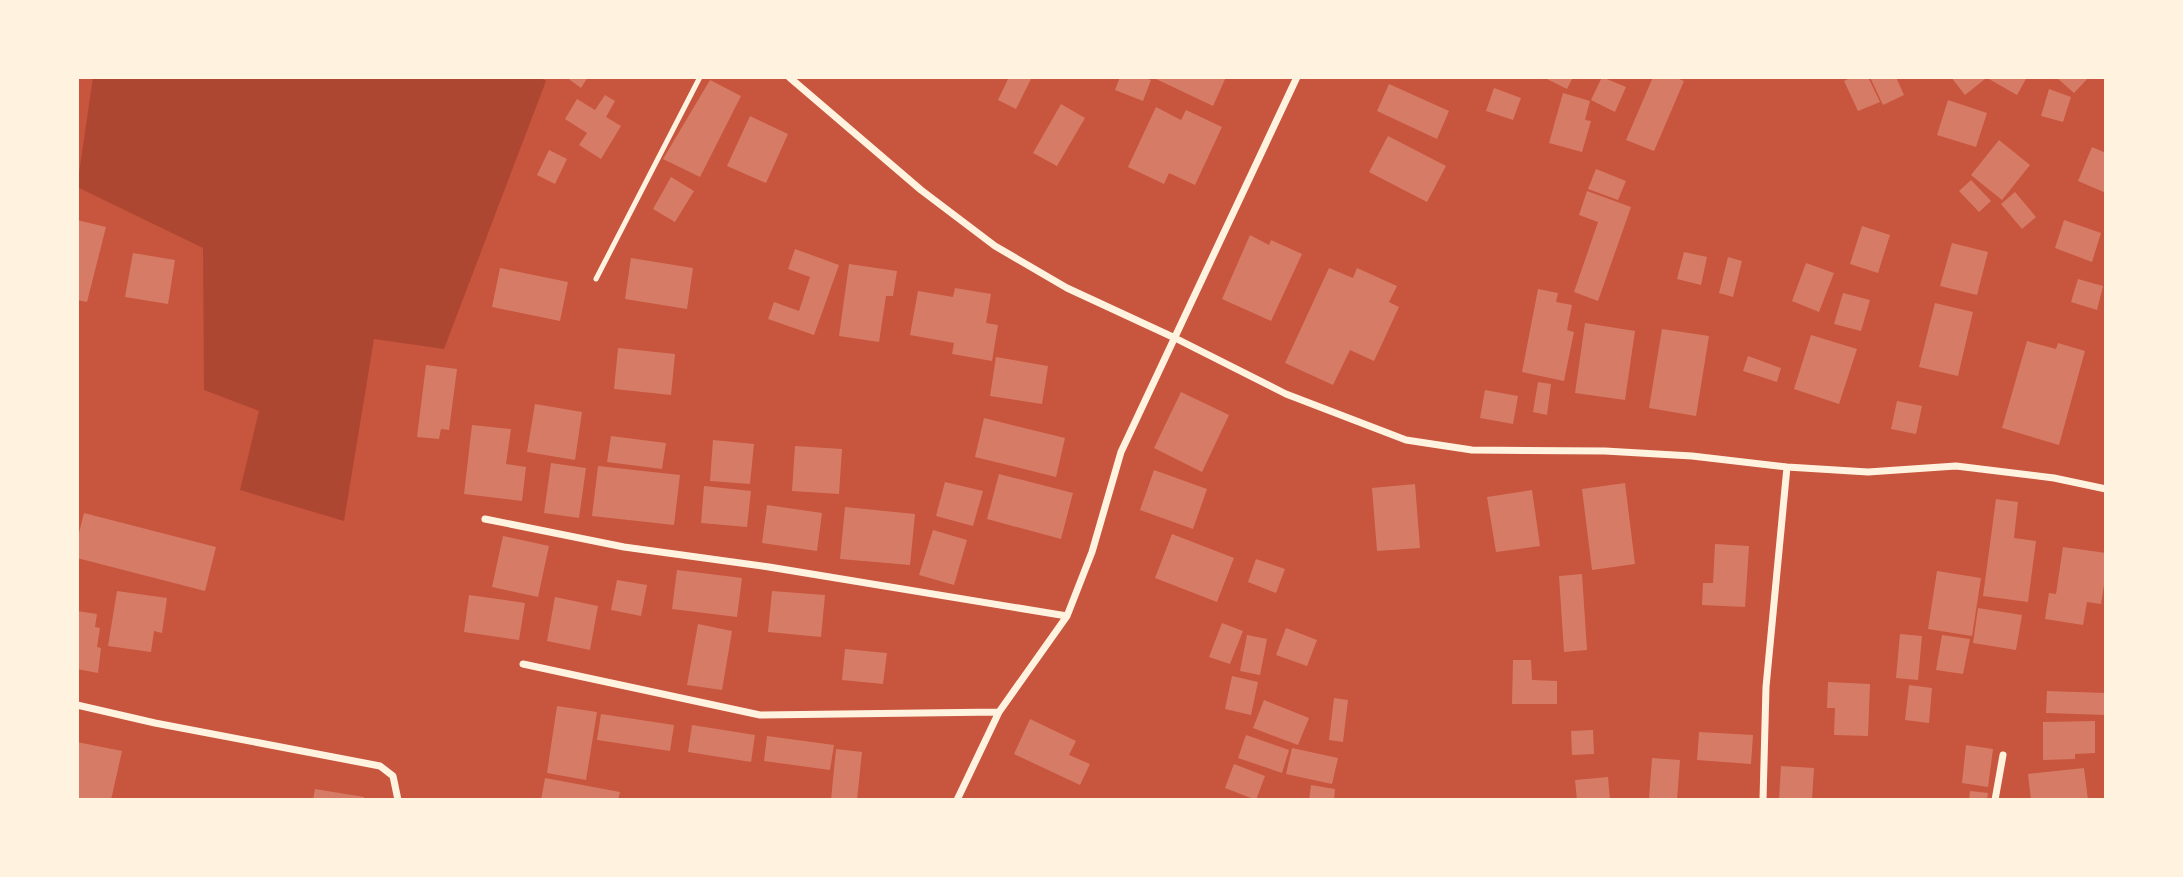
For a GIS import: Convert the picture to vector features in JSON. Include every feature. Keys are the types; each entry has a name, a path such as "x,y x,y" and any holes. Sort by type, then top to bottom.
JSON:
{"street":[{"path":"789,77 920,190 995,246 1067,288 1286,394 1406,440 1472,450 1605,451 1868,472 1956,466 2054,478 2106,489"},
{"path":"957,800 999,712 1067,616 1092,552 1121,452 1297,77"},
{"path":"1763,800 1766,687 1787,467"},
{"path":"485,519 625,547 769,567 1067,616"},
{"path":"523,664 760,715 999,712"},
{"path":"77,705 155,723 380,766 393,776 398,800"},
{"path":"1995,800 2003,755"}],"lane":[{"path":"596,279 700,77"}],"shaded area":[{"path":"93,77 539,77 546,81 444,349 374,339 344,521 240,490 259,411 204,390 203,248 77,187"}],"building":[{"path":"566,77 588,77 581,88"},
{"path":"1009,77 1032,77 1016,109 998,100"},
{"path":"1120,77 1142,77 1151,80 1143,101 1115,90"},
{"path":"1226,77 1213,106 1156,79"},
{"path":"1543,77 1573,77 1567,89"},
{"path":"1602,77 1626,87 1615,112 1591,100"},
{"path":"1653,77 1674,77 1684,81 1654,151 1626,140"},
{"path":"1852,77 1868,77 1880,102 1858,111 1844,81"},
{"path":"1870,77 1896,77 1904,95 1883,105"},
{"path":"1951,77 1983,77 1985,79 1965,95"},
{"path":"2027,77 2017,95 1989,79"},
{"path":"2056,77 2089,77 2074,93"},
{"path":"710,80 741,96 700,177 663,159"},
{"path":"1389,84 1449,111 1437,139 1377,111"},
{"path":"1494,88 1521,98 1513,120 1486,111"},
{"path":"2049,89 2071,97 2063,122 2041,116"},
{"path":"1563,93 1590,101 1585,120 1591,121 1582,152 1549,143"},
{"path":"605,95 615,101 606,117 621,126 601,159 579,145 587,133 565,119 577,99 595,110"},
{"path":"1948,100 1987,113 1976,147 1937,135"},
{"path":"1061,104 1085,118 1057,166 1033,153"},
{"path":"1156,107 1181,120 1186,110 1222,127 1195,185 1169,173 1164,184 1128,167"},
{"path":"750,116 788,134 766,183 727,166"},
{"path":"1388,136 1446,166 1427,202 1369,172"},
{"path":"1999,140 2030,165 2002,200 1971,175"},
{"path":"2092,147 2106,153 2106,193 2078,181"},
{"path":"549,150 567,159 555,184 537,175"},
{"path":"1596,169 1626,181 1618,200 1588,189"},
{"path":"671,177 694,191 675,222 653,209"},
{"path":"1971,180 1991,201 1979,212 1959,191"},
{"path":"1587,191 1631,207 1598,301 1574,292 1598,222 1579,215"},
{"path":"2015,192 2036,217 2022,229 2001,204"},
{"path":"77,220 106,227 87,302 77,300"},
{"path":"2064,220 2101,233 2092,262 2055,248"},
{"path":"1862,226 1890,235 1878,273 1850,264"},
{"path":"1250,235 1269,245 1271,240 1302,254 1271,321 1222,299"},
{"path":"1952,243 1988,252 1977,295 1940,286"},
{"path":"795,249 839,265 814,335 768,319 774,302 799,311 810,277 788,269"},
{"path":"1684,252 1707,257 1701,285 1677,279"},
{"path":"133,253 175,260 168,304 125,297"},
{"path":"1728,257 1742,261 1733,297 1719,293"},
{"path":"631,258 693,268 687,309 625,299"},
{"path":"1806,263 1834,273 1819,312 1792,301"},
{"path":"849,264 897,271 893,296 886,296 879,342 839,336"},
{"path":"500,268 568,282 560,321 492,307"},
{"path":"1329,268 1353,278 1357,268 1397,286 1389,302 1399,307 1374,361 1350,350 1333,385 1285,363"},
{"path":"2078,279 2103,286 2097,310 2071,302"},
{"path":"955,288 991,294 986,323 998,325 992,361 952,354 954,343 910,335 918,291 953,297"},
{"path":"1538,289 1558,293 1556,302 1572,305 1567,330 1574,332 1564,381 1522,372"},
{"path":"1843,293 1870,300 1861,331 1834,324"},
{"path":"1935,303 1973,312 1958,376 1919,367"},
{"path":"1585,323 1635,331 1625,400 1575,393"},
{"path":"1662,329 1709,336 1696,416 1649,408"},
{"path":"1811,335 1857,349 1839,404 1794,389"},
{"path":"2027,341 2056,349 2058,343 2085,351 2059,445 2002,428"},
{"path":"618,348 675,354 671,395 614,389"},
{"path":"1748,356 1781,368 1777,382 1743,371"},
{"path":"996,357 1048,366 1042,404 990,396"},
{"path":"426,365 457,369 449,430 441,429 439,439 417,437"},
{"path":"1538,382 1551,384 1547,415 1533,412"},
{"path":"1485,390 1518,396 1513,424 1480,418"},
{"path":"1181,392 1229,415 1202,472 1154,448"},
{"path":"1897,401 1922,406 1916,434 1891,429"},
{"path":"535,404 582,412 575,460 527,452"},
{"path":"984,418 1065,438 1056,477 975,457"},
{"path":"472,425 511,429 506,464 526,467 522,501 464,494"},
{"path":"611,436 666,443 662,469 607,462"},
{"path":"713,440 754,444 750,484 710,481"},
{"path":"795,446 842,449 839,494 792,491"},
{"path":"551,463 586,468 579,518 544,513"},
{"path":"598,466 680,475 674,525 592,516"},
{"path":"1154,470 1207,489 1193,529 1140,510"},
{"path":"999,474 1073,493 1061,539 987,519"},
{"path":"945,482 983,491 973,526 936,516"},
{"path":"1625,483 1635,564 1592,570 1582,489"},
{"path":"1415,484 1420,548 1377,551 1372,488"},
{"path":"704,486 751,491 747,527 701,523"},
{"path":"1532,490 1540,546 1496,552 1487,497"},
{"path":"1996,499 2018,502 2014,538 2036,541 2028,602 1983,596"},
{"path":"767,505 822,513 817,551 762,543"},
{"path":"845,507 915,514 910,565 840,559"},
{"path":"84,513 216,547 205,591 77,558 77,541"},
{"path":"933,530 967,540 954,585 919,575"},
{"path":"1172,534 1234,558 1217,602 1155,578"},
{"path":"503,536 549,546 538,597 492,587"},
{"path":"1715,544 1749,546 1745,607 1702,605 1703,583 1713,583"},
{"path":"2063,547 2106,553 2101,604 2087,602 2083,625 2045,619 2049,593 2056,594"},
{"path":"1256,559 1285,569 1276,593 1248,582"},
{"path":"677,570 742,578 737,617 672,609"},
{"path":"1937,571 1981,578 1972,636 1928,629"},
{"path":"1582,574 1587,650 1564,652 1559,576"},
{"path":"617,580 647,585 641,616 611,610"},
{"path":"117,591 167,598 162,633 154,631 151,652 108,646"},
{"path":"772,591 825,595 821,637 768,632"},
{"path":"469,595 525,603 519,640 464,632"},
{"path":"555,597 598,606 590,650 547,641"},
{"path":"1978,608 2022,615 2016,650 1973,643"},
{"path":"77,611 97,614 95,627 100,628 97,647 101,648 98,673 77,669"},
{"path":"1222,623 1243,631 1230,664 1209,657"},
{"path":"698,624 732,631 722,690 687,685"},
{"path":"1286,628 1317,640 1307,666 1276,655"},
{"path":"1900,634 1922,636 1918,680 1896,678"},
{"path":"1247,635 1267,639 1260,675 1240,671"},
{"path":"1942,635 1970,639 1963,674 1936,670"},
{"path":"845,649 887,653 883,684 842,680"},
{"path":"1513,660 1531,660 1532,680 1557,681 1557,704 1512,704"},
{"path":"1232,676 1258,682 1251,715 1225,709"},
{"path":"1828,682 1870,684 1868,736 1834,735 1835,708 1827,708"},
{"path":"1909,685 1932,688 1929,723 1905,720"},
{"path":"2047,691 2106,693 2106,715 2046,713"},
{"path":"1334,698 1348,700 1343,742 1329,740"},
{"path":"1264,700 1309,718 1298,745 1253,728"},
{"path":"557,706 597,712 586,780 547,773"},
{"path":"601,714 674,725 670,751 597,740"},
{"path":"1030,719 1076,741 1069,755 1090,764 1080,785 1014,754"},
{"path":"2095,721 2095,753 2075,754 2075,759 2043,760 2043,722"},
{"path":"692,725 755,735 751,762 688,752"},
{"path":"1593,730 1594,754 1572,755 1571,731"},
{"path":"1699,732 1753,735 1751,764 1697,760"},
{"path":"1246,735 1289,750 1282,773 1238,758"},
{"path":"767,736 834,745 830,770 764,761"},
{"path":"77,742 122,751 111,800 77,800"},
{"path":"1966,745 1993,749 1988,787 1962,783"},
{"path":"1292,748 1338,758 1332,784 1286,774"},
{"path":"836,749 862,752 857,800 831,800"},
{"path":"1652,758 1680,760 1677,800 1649,799"},
{"path":"1234,764 1265,776 1256,800 1225,788"},
{"path":"1781,766 1814,768 1812,800 1779,800"},
{"path":"2084,768 2088,800 2031,800 2028,774"},
{"path":"1608,777 1610,800 1577,800 1575,780"},
{"path":"545,778 620,792 618,800 541,800"},
{"path":"1311,785 1335,789 1334,800 1309,800"},
{"path":"315,789 364,797 364,800 313,800"},
{"path":"1970,791 1988,793 1987,800 1969,800"}]}
